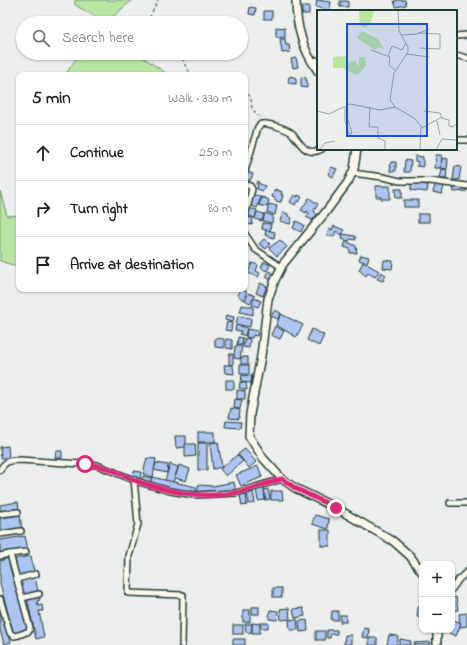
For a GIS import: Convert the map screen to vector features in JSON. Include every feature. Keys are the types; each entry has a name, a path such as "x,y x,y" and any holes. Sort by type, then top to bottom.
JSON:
{"main road":[{"path":"296,0 296,17 300,37 315,61"},
{"path":"357,150 352,173 348,182 281,267 268,299 262,356 250,414 249,436 263,458 282,479 295,488 336,508 393,541 410,556 419,568"},
{"path":"437,633 437,645"}],"street":[{"path":"457,36 467,34"},
{"path":"457,55 467,58"},
{"path":"248,160 256,132 261,124 271,124 291,132 305,149 313,151 318,150"},
{"path":"352,173 383,177 400,182 430,181 467,186"},
{"path":"248,185 252,189 248,204"},
{"path":"248,238 255,249 281,267"},
{"path":"0,470 4,464 9,461 20,460 97,464 134,480 170,491 198,495 236,493 282,479"},
{"path":"134,480 138,524 129,556 128,593 183,595 182,645"},
{"path":"450,503 467,503"},
{"path":"0,514 18,512"},
{"path":"0,534 21,531"},
{"path":"0,556 26,552"},
{"path":"0,599 10,633 14,636 29,631 30,628 10,554"},
{"path":"455,585 467,572"},
{"path":"17,579 36,574"},
{"path":"22,598 39,594"}],"path":[{"path":"150,16 158,0"},
{"path":"183,60 190,72"}],"green space":[{"path":"75,0 132,0 114,16 94,16 75,5"},
{"path":"75,60 147,60 165,72 67,72"},
{"path":"0,191 7,216 16,215 16,266 0,261"}],"building":[{"path":"317,0 331,2 329,10 316,7"},
{"path":"405,0 406,5 396,7 394,1"},
{"path":"340,1 348,1 348,7 340,7"},
{"path":"302,6 309,6 309,14 302,14"},
{"path":"250,7 256,8 255,15 249,14"},
{"path":"264,11 272,11 272,19 264,19"},
{"path":"276,27 285,28 285,38 276,37"},
{"path":"280,39 285,39 286,45 289,45 290,52 282,53"},
{"path":"296,58 298,67 293,68 291,59"},
{"path":"291,76 296,78 296,84 288,83 289,77"},
{"path":"301,77 306,78 307,88 301,87"},
{"path":"436,155 442,155 441,168 435,168"},
{"path":"415,156 423,157 423,167 417,166 418,162 415,161"},
{"path":"442,158 448,159 447,169 441,168"},
{"path":"405,160 411,161 410,172 404,172"},
{"path":"391,162 396,162 396,171 390,171"},
{"path":"455,166 461,167 459,180 453,180"},
{"path":"331,167 337,169 333,177 328,174"},
{"path":"442,169 447,170 446,179 440,179"},
{"path":"248,172 253,174 250,181 248,180"},
{"path":"257,181 265,186 263,191 257,189"},
{"path":"411,183 428,185 427,192 411,190"},
{"path":"436,183 444,186 442,194 433,192"},
{"path":"467,185 467,191 454,192 453,187"},
{"path":"376,186 390,186 390,199 381,199 381,197 376,197"},
{"path":"275,189 282,192 281,195 283,195 281,202 275,201 275,198 272,197"},
{"path":"395,189 402,189 402,198 396,198"},
{"path":"252,194 261,197 257,208 249,205"},
{"path":"294,195 297,197 298,195 302,197 295,205 290,202"},
{"path":"262,197 269,200 267,207 259,205"},
{"path":"309,198 318,204 314,211 317,215 312,220 306,217 309,213 307,211 306,213 301,210"},
{"path":"404,200 418,200 418,207 404,207"},
{"path":"269,204 277,206 275,215 267,212"},
{"path":"248,208 257,210 255,218 248,215"},
{"path":"257,212 264,214 262,221 255,219"},
{"path":"283,212 292,218 290,224 280,221"},
{"path":"265,213 273,216 272,223 263,221"},
{"path":"418,214 429,214 429,222 418,222"},
{"path":"248,217 253,218 252,225 248,224"},
{"path":"296,221 304,225 301,232 293,228"},
{"path":"263,223 271,224 270,231 262,229"},
{"path":"334,226 344,230 342,235 336,231 334,237 327,235 329,229 332,230"},
{"path":"266,230 275,232 274,238 265,235"},
{"path":"343,234 355,236 356,240 350,239 349,241 342,239"},
{"path":"264,239 270,244 266,249 259,244"},
{"path":"280,240 287,247 277,256 269,248"},
{"path":"346,241 356,246 357,253 350,253 350,249 344,247"},
{"path":"361,255 369,257 367,263 359,260"},
{"path":"384,260 393,261 392,269 383,268"},
{"path":"264,262 270,265 267,271 261,268"},
{"path":"363,262 379,271 375,277 368,273 366,276 359,270"},
{"path":"252,263 258,265 256,271 260,273 258,277 248,273"},
{"path":"269,271 274,274 271,280 266,277"},
{"path":"381,272 386,275 383,281 377,279"},
{"path":"260,283 267,286 263,296 256,293"},
{"path":"240,292 247,292 243,300 238,295"},
{"path":"249,293 255,296 250,303 245,300"},
{"path":"254,298 261,301 258,307 252,305"},
{"path":"242,305 253,307 253,315 240,312"},
{"path":"275,310 281,313 278,319 271,316"},
{"path":"281,314 303,325 296,337 276,325"},
{"path":"226,315 234,317 233,322 225,320"},
{"path":"238,316 251,318 250,327 236,324"},
{"path":"227,322 232,323 231,331 225,330"},
{"path":"236,325 247,328 245,336 240,334 241,331 235,330"},
{"path":"275,326 284,331 280,339 271,335"},
{"path":"247,329 258,331 257,336 253,335 252,338 246,337"},
{"path":"312,329 324,335 319,346 307,340"},
{"path":"238,337 243,338 242,345 237,345"},
{"path":"215,338 224,339 224,348 215,347"},
{"path":"245,338 250,339 249,348 243,347"},
{"path":"226,339 232,340 232,349 226,348"},
{"path":"235,346 242,346 240,359 234,358"},
{"path":"229,354 233,354 233,365 229,364"},
{"path":"241,357 248,357 248,364 241,364"},
{"path":"224,365 233,365 234,374 225,373"},
{"path":"240,365 249,365 249,374 240,374"},
{"path":"242,375 252,376 251,383 241,382"},
{"path":"226,380 234,380 234,389 226,389"},
{"path":"240,382 246,383 247,390 239,388"},
{"path":"237,390 245,391 245,399 237,399"},
{"path":"235,399 242,400 240,409 234,408"},
{"path":"231,408 240,410 239,419 229,418"},
{"path":"226,421 241,422 240,428 225,427"},
{"path":"198,432 215,432 215,442 198,442"},
{"path":"175,436 186,436 186,447 176,448"},
{"path":"218,442 222,467 213,469 210,443"},
{"path":"198,443 207,443 207,470 198,470"},
{"path":"185,444 195,444 196,456 185,457"},
{"path":"8,446 9,458 1,458 0,447"},
{"path":"245,449 256,462 249,468 238,454"},
{"path":"56,451 62,451 62,458 55,458"},
{"path":"237,455 243,461 226,476 220,469"},
{"path":"147,458 156,459 153,477 143,474"},
{"path":"156,463 168,465 167,473 154,470"},
{"path":"170,464 178,467 173,483 165,481"},
{"path":"179,465 190,469 186,481 175,478"},
{"path":"258,466 262,477 241,486 236,475"},
{"path":"134,471 141,472 140,479 133,477"},
{"path":"143,476 152,478 150,484 141,482"},
{"path":"152,477 196,487 197,494 150,484"},
{"path":"234,482 236,493 198,495 198,485 213,486"},
{"path":"264,488 265,500 258,501 256,489"},
{"path":"268,489 270,499 266,500 264,490"},
{"path":"271,491 282,491 283,500 271,500"},
{"path":"253,492 255,503 249,504 247,494"},
{"path":"246,494 247,505 242,506 240,495"},
{"path":"18,502 19,510 0,513 0,505"},
{"path":"20,515 22,530 0,533 0,518"},
{"path":"315,515 329,519 328,529 312,524"},
{"path":"321,530 330,530 330,546 321,546"},
{"path":"25,536 28,550 0,555 0,540"},
{"path":"31,556 34,572 18,575 15,559"},
{"path":"8,558 29,631 14,635 0,584 0,561"},
{"path":"35,577 38,591 23,595 19,580"},
{"path":"273,588 282,588 282,597 273,597"},
{"path":"39,595 40,600 37,601 38,606 42,605 43,611 39,611 44,637 36,639 27,598"},
{"path":"455,597 458,610 455,610"},
{"path":"0,603 11,642 4,644 0,630"},
{"path":"252,607 259,607 259,614 252,614"},
{"path":"418,607 419,607 419,617 417,617"},
{"path":"289,608 290,619 281,620 280,609"},
{"path":"303,608 305,616 295,618 293,609"},
{"path":"243,610 250,610 250,622 243,622"},
{"path":"270,610 278,611 277,620 269,619"},
{"path":"332,611 338,611 338,620 331,620"},
{"path":"467,613 467,626 460,627 459,614"},
{"path":"340,615 346,615 346,622 340,622"},
{"path":"297,619 298,630 290,630 289,620"},
{"path":"307,620 308,631 300,632 299,621"},
{"path":"455,620 461,623 456,636 449,633 455,633"},
{"path":"252,623 260,624 260,633 252,633"},
{"path":"260,623 268,623 268,628 261,628"},
{"path":"245,624 252,624 251,633 246,632"},
{"path":"233,625 243,625 243,634 233,634"},
{"path":"364,628 369,629 368,638 362,637"},
{"path":"327,630 337,630 337,634 331,634 330,638 327,638"},
{"path":"316,631 325,631 325,640 316,640"},
{"path":"345,635 351,635 351,644 344,644"},
{"path":"389,635 398,636 397,645 387,645"},
{"path":"369,638 377,638 377,645 369,645"},
{"path":"233,639 245,639 245,645 233,645"},
{"path":"400,639 411,641 410,645 399,645"},
{"path":"431,642 430,645 414,645 414,643"}],"route":[{"path":"85,464 97,464 119,472 138,482 170,491 195,495 236,493 282,479 295,488 336,508"}]}
